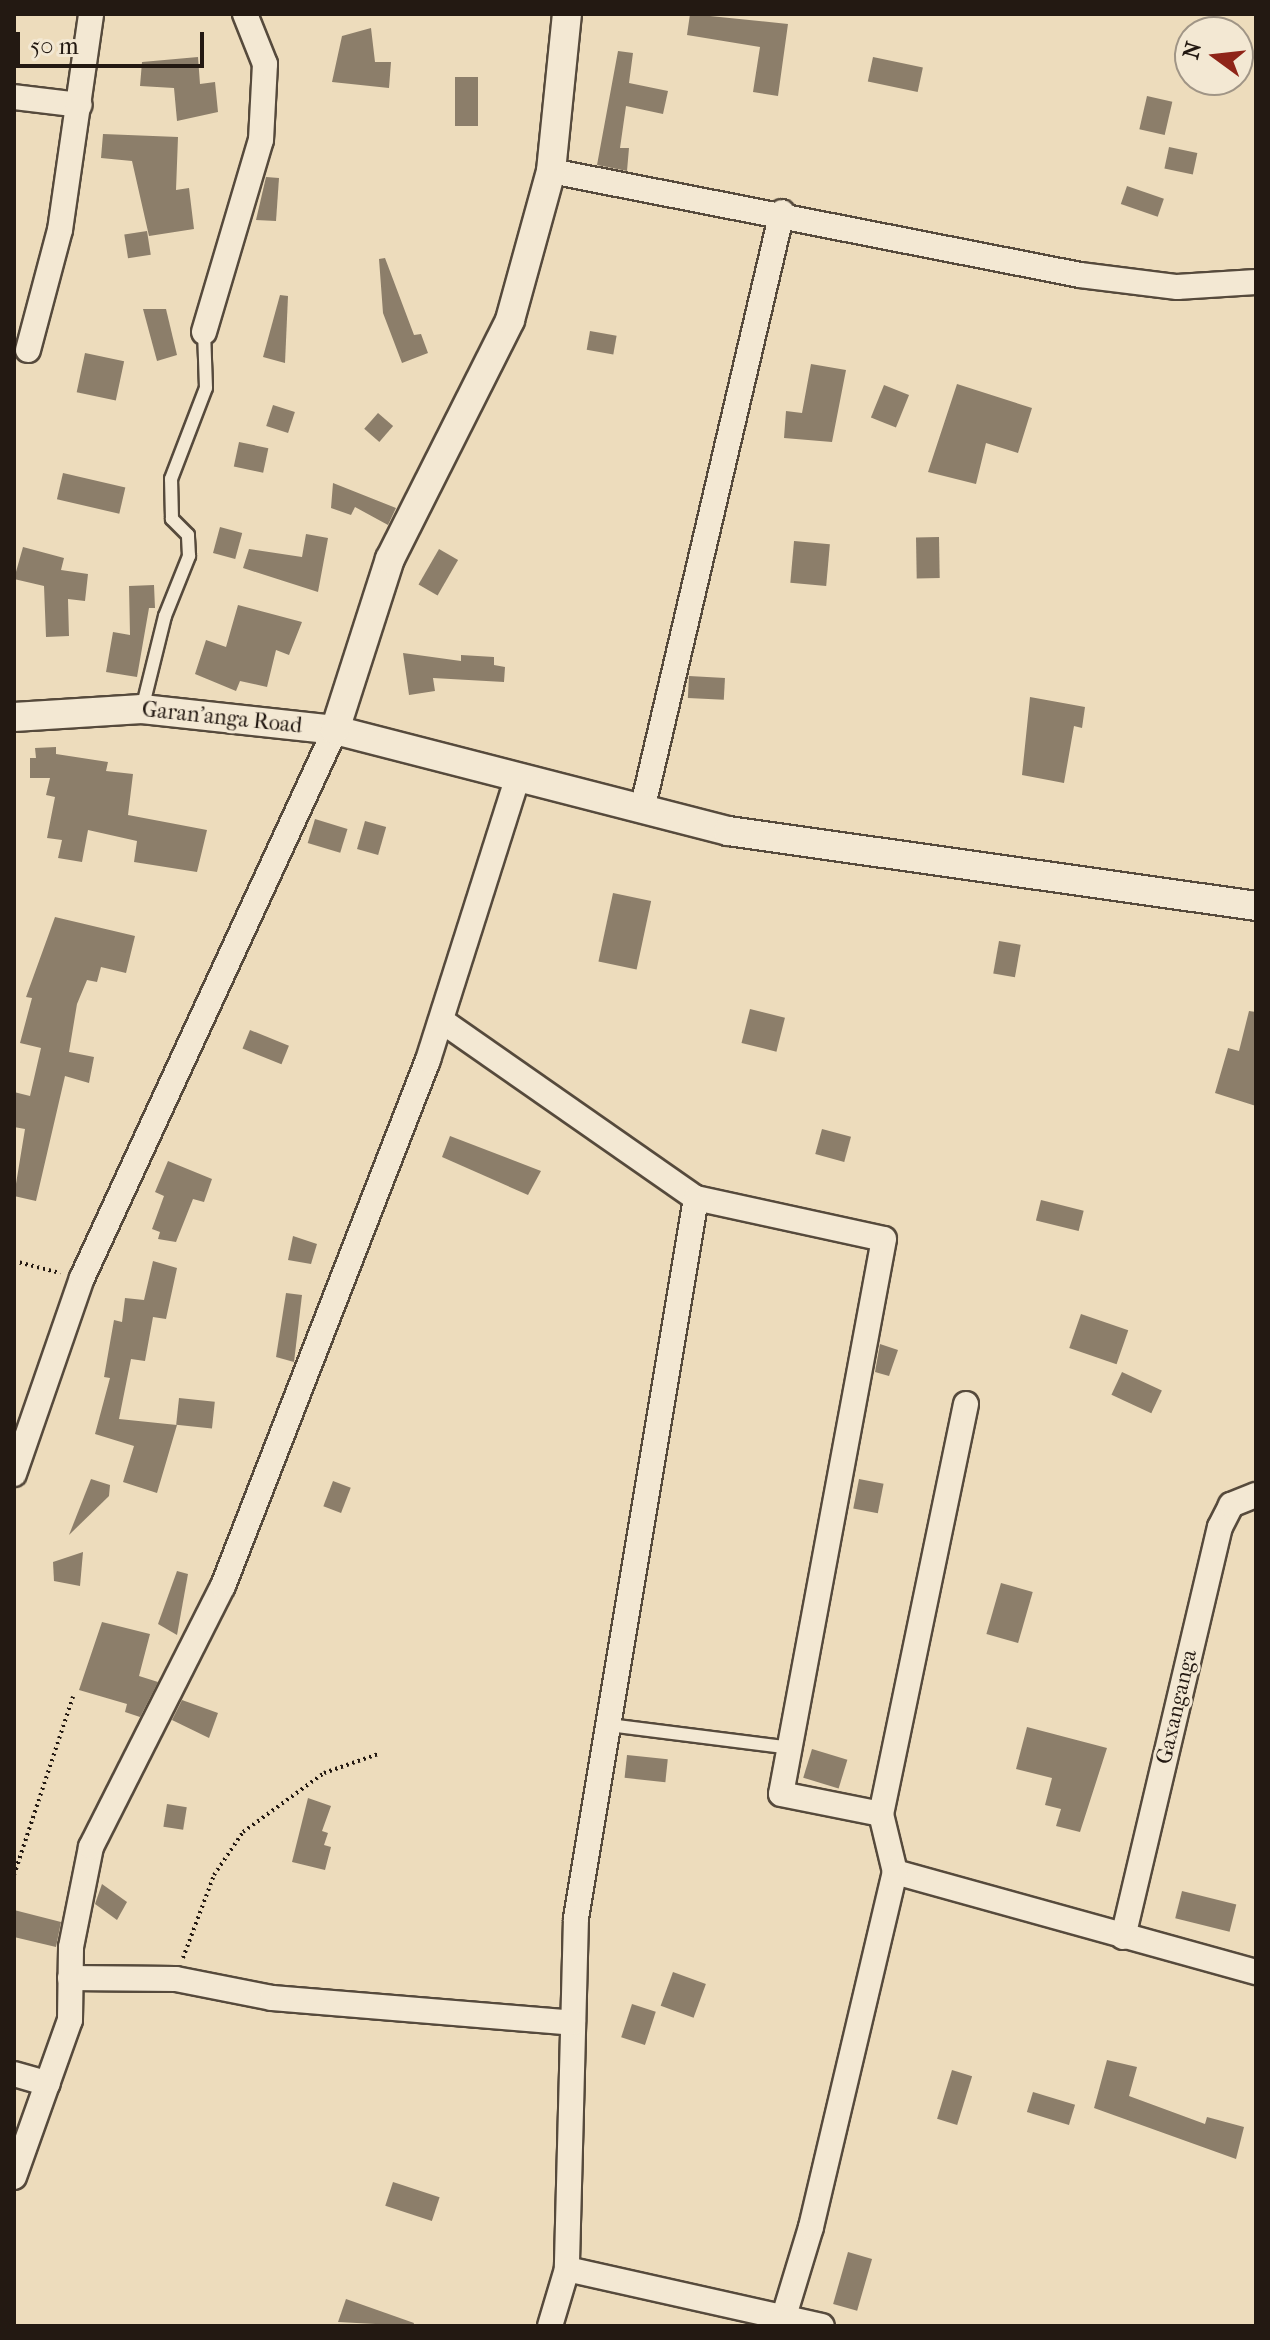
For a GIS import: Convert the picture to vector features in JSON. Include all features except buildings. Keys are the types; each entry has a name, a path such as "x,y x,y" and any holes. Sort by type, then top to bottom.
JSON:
{"street":[{"path":"28,350 60,230 91,14"},
{"path":"204,332 261,140 265,64 245,14"},
{"path":"14,1474 82,1278 335,730 390,559 510,320 551,171 567,14"},
{"path":"14,97 80,105"},
{"path":"551,171 782,212 1080,275 1177,287 1256,282"},
{"path":"642,810 782,212"},
{"name":"Garan'anga Road","path":"14,717 142,709 335,730 642,810 811,845 1256,906"},
{"path":"14,2177 70,2020 70,1978 91,1847 223,1586 442,1021 518,777"},
{"path":"442,1021 696,1198 884,1239 781,1794 881,1814"},
{"path":"550,2326 567,2269 576,1918 696,1198"},
{"path":"784,2316 811,2227 895,1872 881,1814 966,1404"},
{"name":"Gaxanganga","path":"1123,1937 1220,1527 1231,1505 1256,1495"},
{"path":"895,1872 1256,1972"},
{"path":"70,1978 176,1979 272,1998 573,2023"},
{"path":"14,2074 48,2084"},
{"path":"567,2269 822,2326"}],"lane":[{"path":"142,709 165,616 189,556 188,535 172,519 171,479 206,388 204,332"},
{"path":"609,1725 790,1748"}],"path":[{"path":"14,1261 82,1278"},
{"path":"14,1875 73,1697"},
{"path":"176,1979 214,1875 243,1832 324,1773 378,1754"}]}
